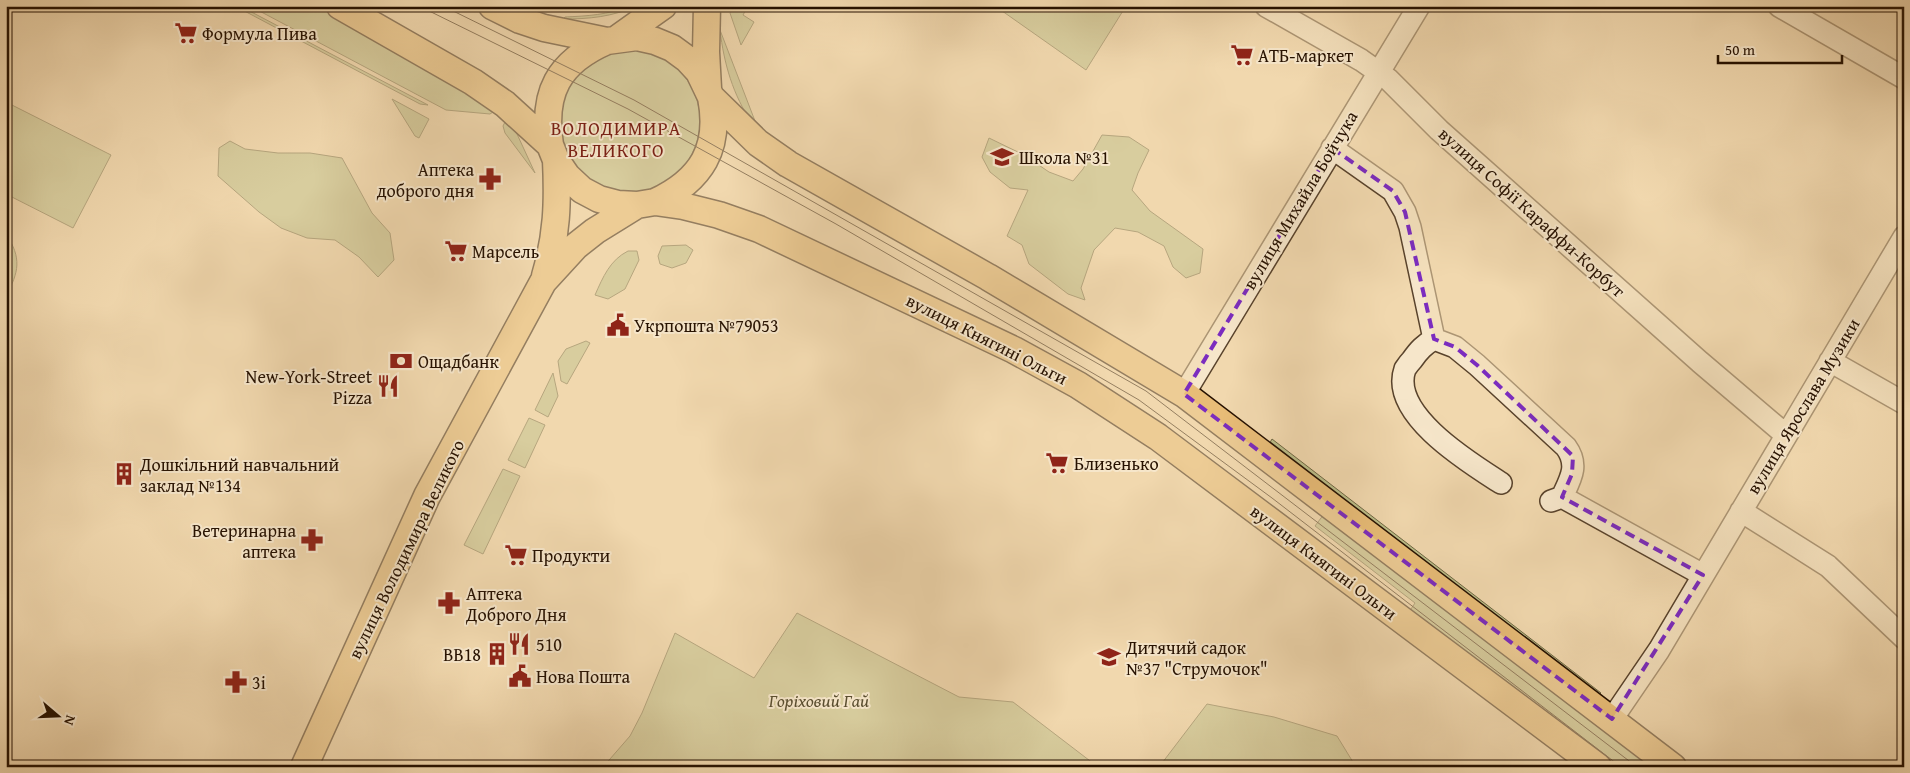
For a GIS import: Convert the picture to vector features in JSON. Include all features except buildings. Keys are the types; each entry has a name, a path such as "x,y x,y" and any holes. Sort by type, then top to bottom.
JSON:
{"main road":[{"name":"вулиця Княгині Ольги","path":"340,6 473,82 505,104 553,152 567,176 582,190 599,199 618,204 646,203 719,214 759,228 1014,350 1072,381 1158,437 1598,767"},
{"path":"492,6 520,20 544,28 612,39 637,37 655,41 672,48 687,59 699,72 709,93 758,143 788,164 988,277 1184,394 1673,767"},
{"name":"вулиця Володимира Великого","path":"543,282 556,230 558,204 553,152 546,123 549,101 557,81 570,63 581,54 612,39 663,6"},
{"name":"вулиця Володимира Великого","path":"304,767 427,496 543,282 576,246 595,231 646,203 674,193 691,179 704,162 714,130 714,113 709,93 706,52 707,6"}],"street":[{"name":"вулиця Софії Караффи-Корбут","path":"1266,6 1378,71 1446,136 1700,362 1786,435"},
{"name":"вулиця Михайла Бойчука","path":"1184,394 1419,6"},
{"path":"1780,6 1904,78"},
{"path":"1332,148 1393,191 1405,212 1410,227 1434,339"},
{"name":"вулиця Ярослава Музики","path":"1612,719 1654,657 1904,237"},
{"path":"1501,483 1465,459 1420,421 1404,391 1405,369 1423,345 1434,339 1455,347 1477,364 1566,447 1573,456 1572,474 1556,499 1703,575"},
{"path":"1830,361 1904,403"},
{"path":"1741,511 1828,566 1904,638"}],"highlighted area":[{"path":"1332,148 1393,191 1405,212 1434,339 1455,347 1477,365 1573,456 1572,474 1562,497 1703,575 1612,719 1184,394"}],"green space":[{"path":"235,6 240,6 428,105 420,104"},
{"path":"250,6 317,6 460,87 494,108 493,112 490,114 446,110"},
{"path":"628,6 636,6 600,17 563,19 565,17 605,13"},
{"path":"734,6 748,6 743,15 754,22 741,45 730,13"},
{"path":"995,6 1126,6 1086,70"},
{"path":"720,30 755,121 752,123 730,79"},
{"path":"628,49 656,54 679,70 695,93 700,121 695,149 679,172 656,188 628,193 600,188 577,172 561,149 556,121 561,93 577,70 600,54"},
{"path":"392,99 429,119 419,138 415,136"},
{"path":"6,102 111,155 73,228 6,194"},
{"path":"505,122 517,134 535,173 505,133 503,126"},
{"path":"1102,135 1129,137 1149,150 1132,190 1150,211 1203,249 1200,273 1186,278 1173,267 1164,246 1138,232 1115,228 1094,250 1081,288 1085,300 1068,294 1029,264 1022,245 1007,236 1028,190 1010,188 990,172 982,157 989,138 1024,155 1049,172 1073,181 1083,169"},
{"path":"230,141 245,149 278,153 310,153 342,158 372,213 390,233 394,260 378,277 359,257 335,240 307,238 281,228 259,212 218,176 219,148"},
{"path":"6,234 15,250 17,265 14,280 6,296"},
{"path":"686,245 693,250 686,263 672,268 660,264 658,256 662,246"},
{"path":"628,251 637,251 639,260 625,289 608,299 595,295 612,264"},
{"path":"586,341 590,343 567,384 561,381 558,361 566,349"},
{"path":"553,373 558,396 548,417 535,410"},
{"path":"529,418 545,425 525,468 508,460"},
{"path":"1272,439 1601,693 1596,697 1268,446"},
{"path":"503,469 520,476 483,554 464,545"},
{"path":"1324,514 1656,767 1609,767 1407,615 1415,603 1315,526"},
{"name":"Горіховий Гай","path":"797,613 959,697 1013,702 1098,767 603,767 630,736 642,713 675,633 754,678"},
{"path":"1207,704 1274,717 1337,736 1356,767 1159,767"}],"tram line":[{"path":"419,6 628,109 836,224 1139,400 1272,498 1621,767"},
{"path":"443,6 634,100 1146,391 1637,767"}],"place":[{"name":"Формула Пива","path":"186,33"},
{"name":"АТБ-маркет","path":"1242,55"},
{"name":"Школа №31","path":"1002,157"},
{"name":"Аптека доброго дня","path":"490,179"},
{"name":"Марсель","path":"456,251"},
{"name":"Укрпошта №79053","path":"618,325"},
{"name":"Ощадбанк","path":"401,361"},
{"name":"New-York-Street Pizza","path":"388,386"},
{"name":"Близенько","path":"1057,463"},
{"name":"Дошкільний навчальний заклад №134","path":"124,474"},
{"name":"Ветеринарна аптека","path":"312,540"},
{"name":"Продукти","path":"516,555"},
{"name":"Аптека Доброго Дня","path":"449,603"},
{"name":"510","path":"519,644"},
{"name":"BB18","path":"497,654"},
{"name":"Дитячий садок №37 \"Струмочок\"","path":"1109,657"},
{"name":"Нова Пошта","path":"520,676"},
{"name":"3і","path":"236,682"}],"district":[{"name":"ВОЛОДИМИРА ВЕЛИКОГО","path":"616,139"}]}
